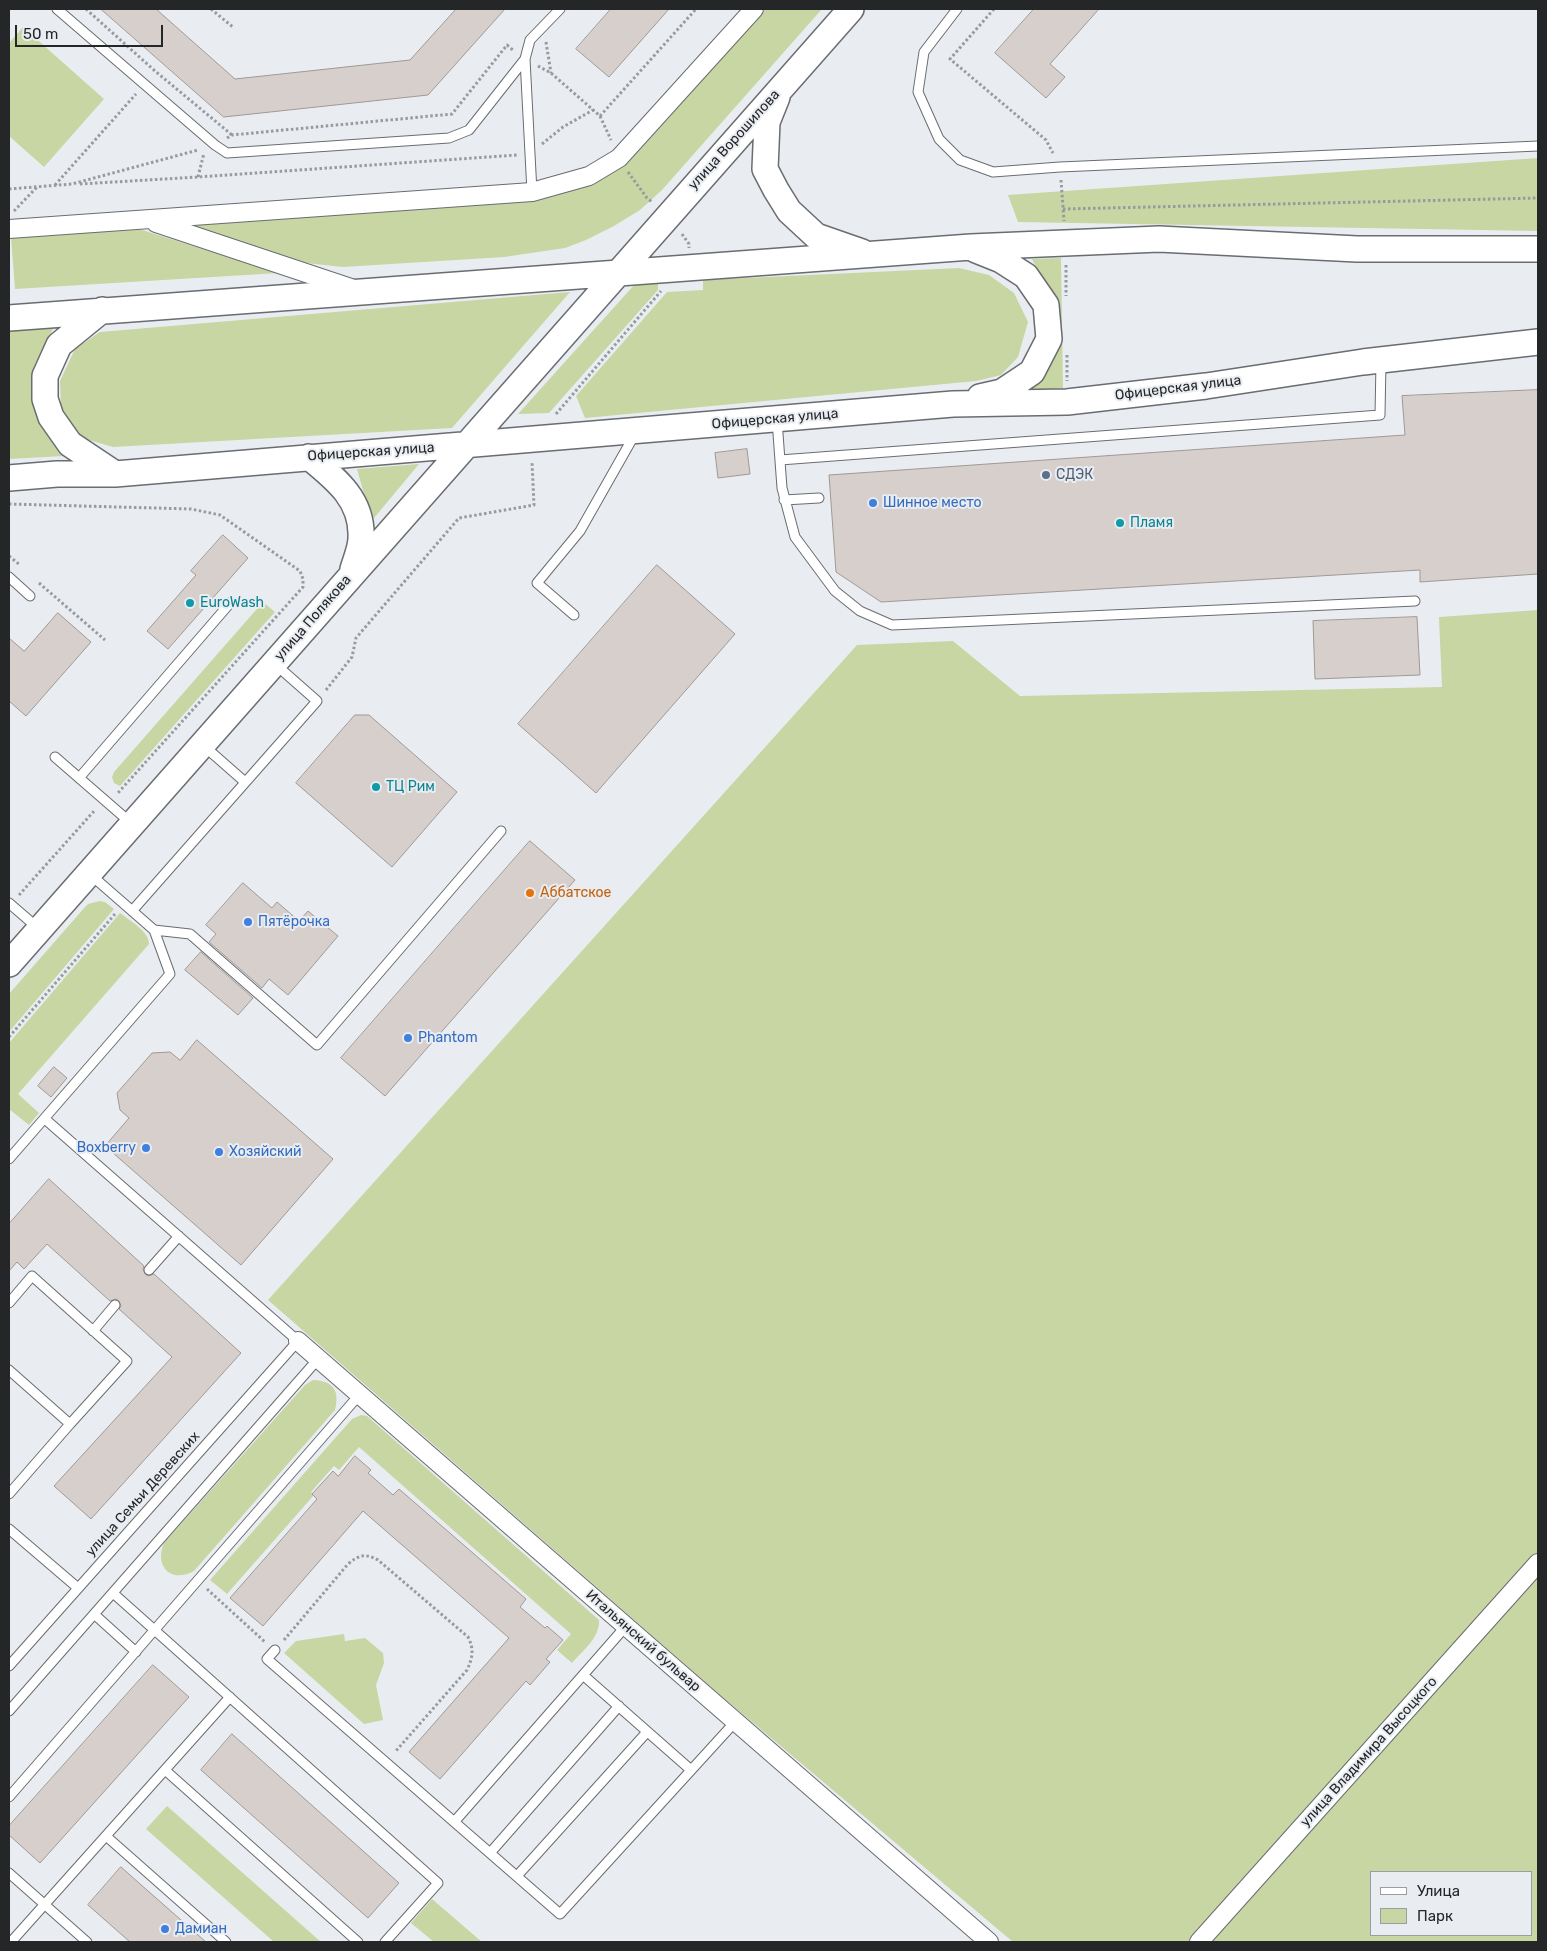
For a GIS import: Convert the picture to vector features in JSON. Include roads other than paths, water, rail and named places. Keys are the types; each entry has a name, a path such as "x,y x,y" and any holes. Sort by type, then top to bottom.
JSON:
{"main road":[{"name":"улица Ворошилова","path":"618,273 851,9"},
{"path":"780,88 767,122 765,169 776,190 788,211 816,236 873,256"},
{"path":"9,318 1066,242 1159,239 1357,249 1538,249"},
{"path":"953,404 1002,392 1032,372 1050,339 1046,305 1026,276 1001,260 971,248"},
{"name":"улица Полякова","path":"9,964 618,273"},
{"path":"102,310 59,345 45,376 45,399 51,417 70,444 116,474"},
{"name":"Офицерская улица","path":"9,478 57,474 116,474 953,404 1067,402 1206,386 1363,362 1538,342"},
{"path":"309,457 341,484 360,514 361,540 352,574"}],"street":[{"path":"9,229 532,192 589,176 619,158 754,9"},
{"path":"148,220 364,292"},
{"name":"Итальянский бульвар","path":"298,1341 989,1942"},
{"name":"улица Владимира Высоцкого","path":"1199,1942 1538,1562"}],"lane":[{"path":"57,9 214,145 227,153 449,138 469,130 525,59"},
{"path":"532,192 525,59 530,40 560,9"},
{"path":"957,9 924,52 918,92 939,139 960,160 993,172 1060,167 1538,146"},
{"path":"780,460 1380,415 1381,361"},
{"path":"777,419 784,500 795,537 835,592 860,611 892,625 1415,601"},
{"path":"574,615 537,583 580,531 636,431"},
{"path":"784,500 819,498"},
{"path":"9,577 30,596"},
{"path":"79,778 232,602"},
{"path":"132,911 316,701 274,662"},
{"path":"202,744 245,782"},
{"path":"55,757 133,824"},
{"path":"154,930 190,934 317,1045 501,831"},
{"path":"9,1159 170,974 154,930 89,873"},
{"path":"10,904 40,929"},
{"path":"44,1119 298,1341"},
{"path":"149,1270 179,1236"},
{"path":"9,1303 32,1276 127,1361 9,1494"},
{"path":"93,1331 115,1305"},
{"name":"улица Семьи Деревских","path":"9,1666 298,1341"},
{"path":"9,1711 318,1359"},
{"path":"9,1370 70,1424"},
{"path":"9,1797 360,1394"},
{"path":"9,1529 78,1588"},
{"path":"113,1593 438,1883 385,1942"},
{"path":"94,1614 136,1652"},
{"path":"455,1821 626,1626"},
{"path":"275,1650 267,1659 560,1914 735,1722"},
{"path":"583,1675 691,1770"},
{"path":"11,1942 230,1697"},
{"path":"490,1853 619,1706"},
{"path":"517,1876 647,1732"},
{"path":"165,1770 358,1942"},
{"path":"106,1836 226,1942"},
{"path":"9,1873 87,1942"}],"place":[{"name":"СДЭК","path":"1046,475"},
{"name":"Шинное место","path":"873,503"},
{"name":"Пламя","path":"1120,523"},
{"name":"EuroWash","path":"190,603"},
{"name":"ТЦ Рим","path":"376,787"},
{"name":"Аббатское","path":"530,893"},
{"name":"Пятёрочка","path":"248,922"},
{"name":"Phantom","path":"408,1038"},
{"name":"Boxberry","path":"146,1148"},
{"name":"Хозяйский","path":"219,1152"},
{"name":"Дамиан","path":"165,1929"}]}
